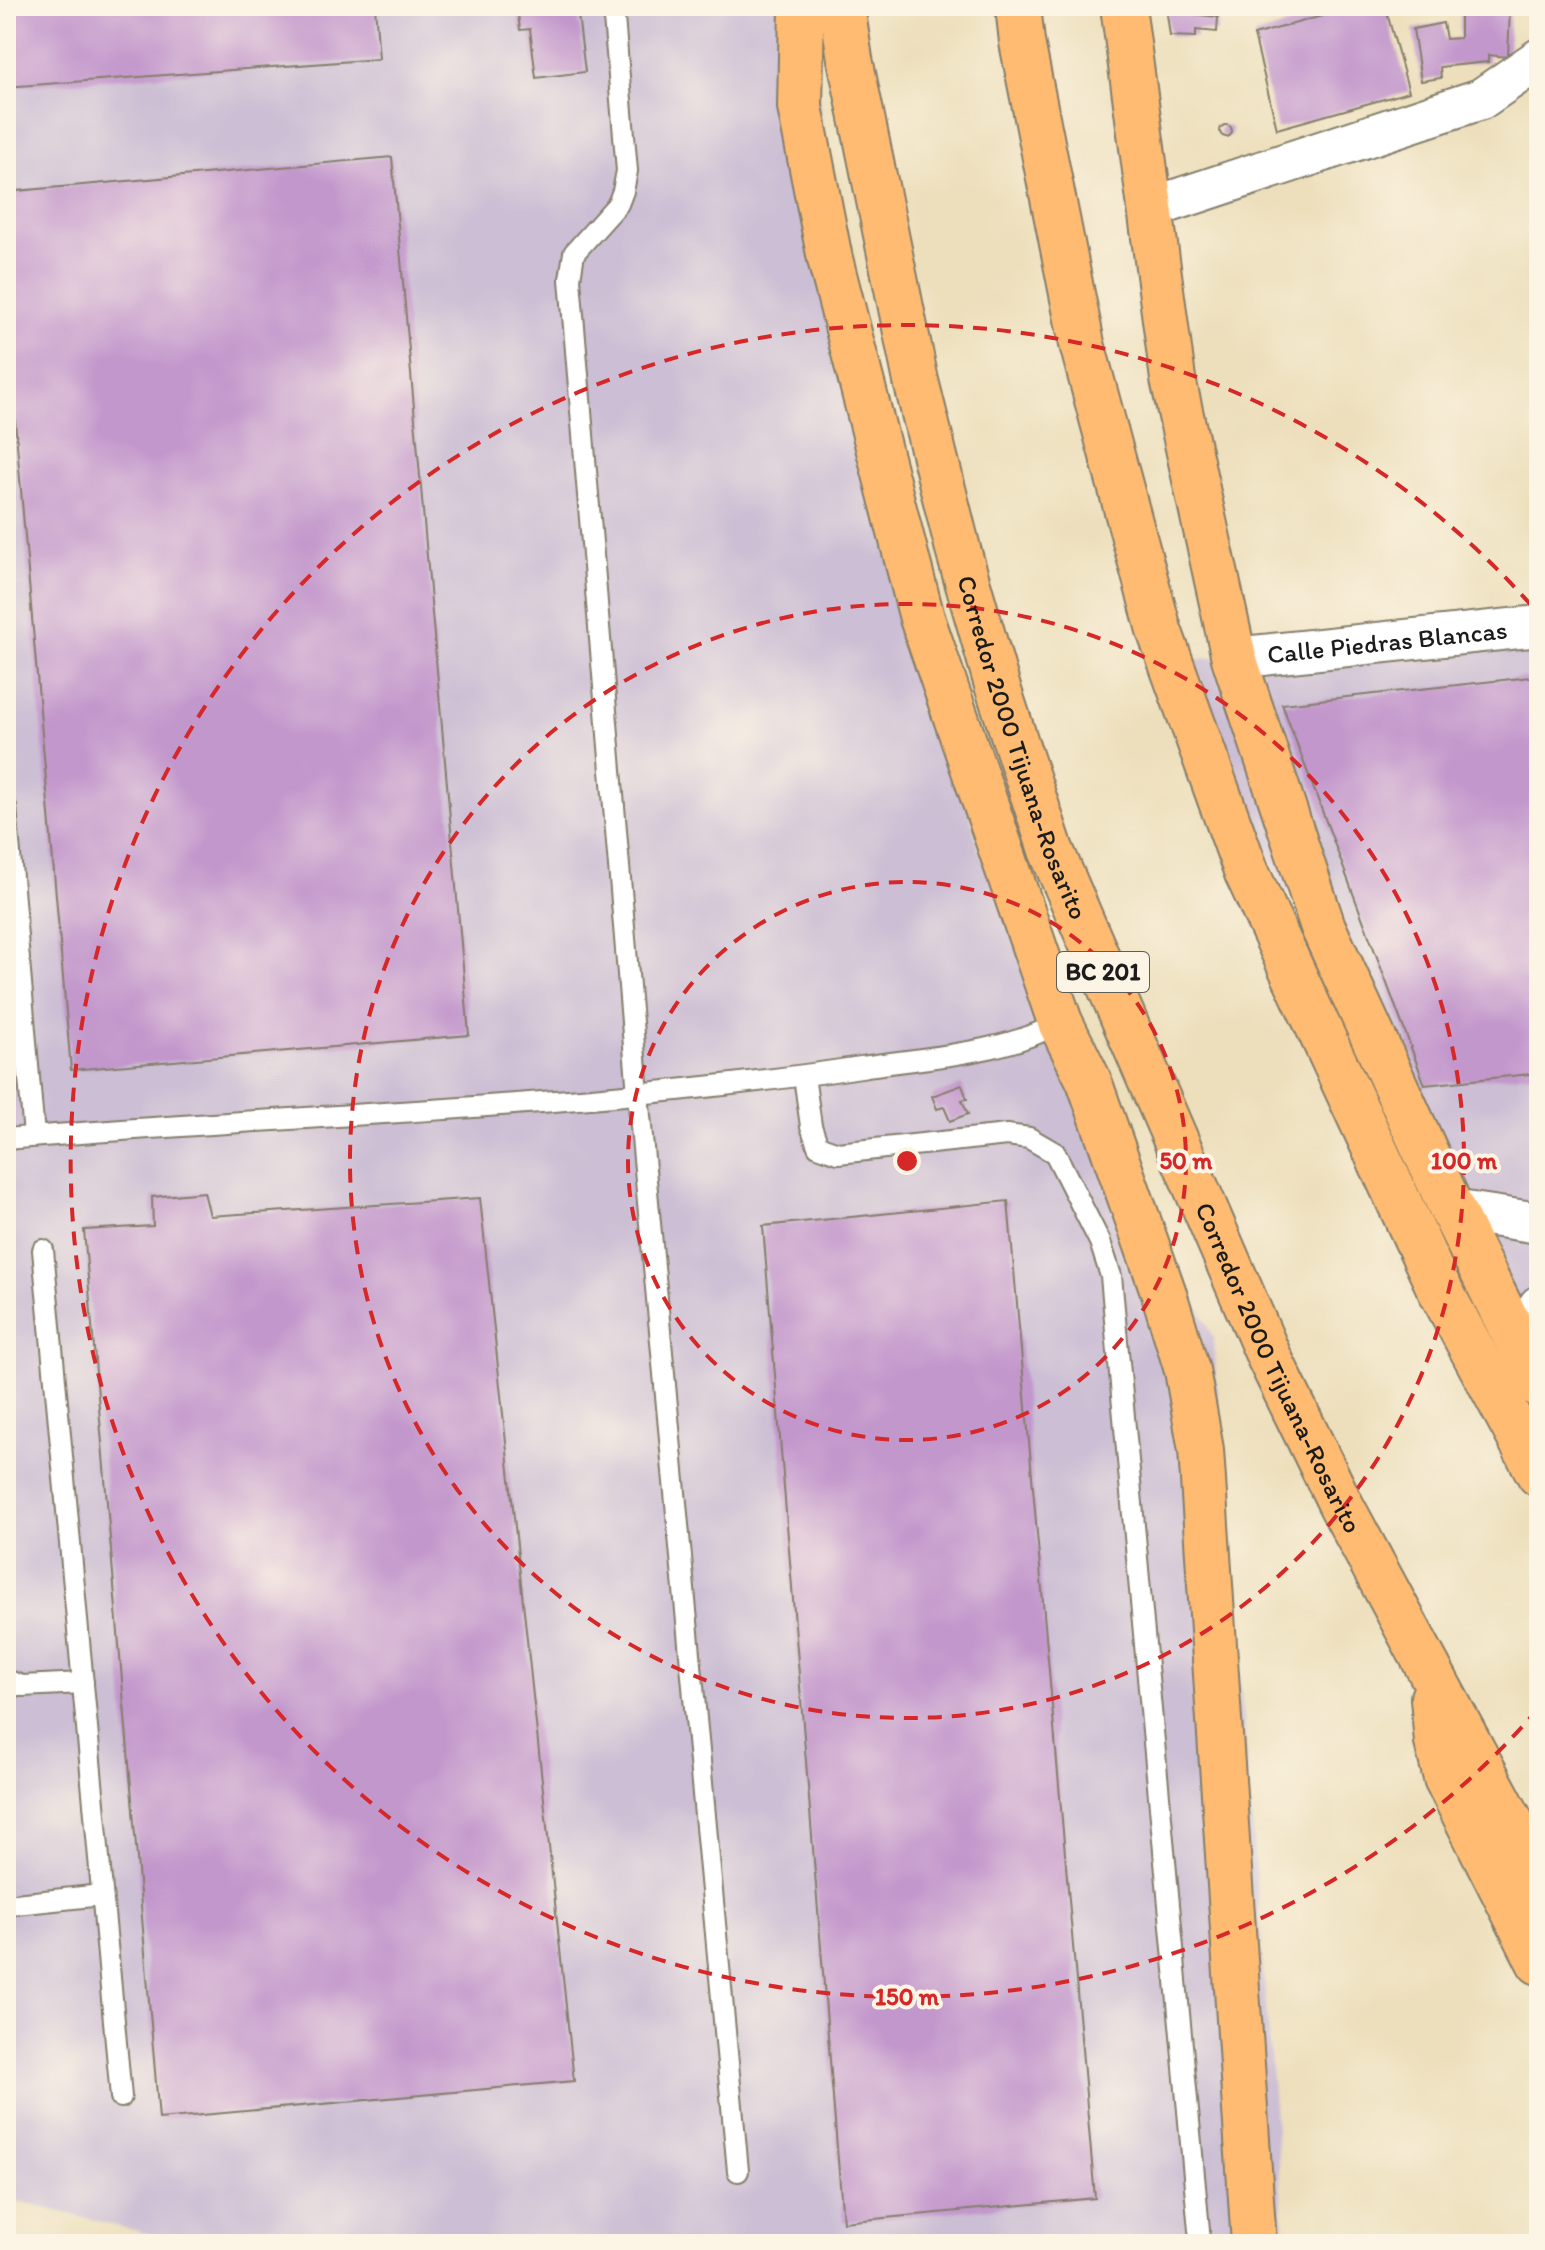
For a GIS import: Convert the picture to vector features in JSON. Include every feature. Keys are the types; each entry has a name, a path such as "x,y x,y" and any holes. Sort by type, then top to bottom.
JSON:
{"highway":[{"path":"802,6 800,107 830,259 922,618 1060,1022 1089,1081 1163,1291 1187,1370 1201,1450 1254,2244"},
{"name":"Corredor 2000 Tijuana-Rosarito","path":"842,6 850,59 916,381 959,553 1051,850 1269,1357 1341,1505 1539,1874"},
{"path":"1018,6 1022,42 1082,344 1164,644 1247,873 1438,1286 1539,1474"},
{"path":"1123,6 1173,379 1234,658 1323,927 1452,1210 1539,1385"},
{"path":"1431,1676 1437,1742 1446,1778 1539,1962"}],"street":[{"path":"1151,208 1481,99 1539,59"},
{"name":"Calle Piedras Blancas","path":"1234,658 1539,626"},
{"path":"1452,1210 1539,1223"},
{"path":"1518,1345 1539,1306"}],"lane":[{"path":"613,6 627,171 618,204 574,253 570,279 638,1094 738,2171"},
{"path":"6,807 34,1136"},
{"path":"6,1139 638,1094 804,1076 991,1047 1044,1032 1060,1022"},
{"path":"804,1076 811,1126 818,1146 838,1153 1007,1135 1029,1138 1055,1153 1100,1242 1111,1276 1199,2230"},
{"path":"43,1250 121,2097"},
{"path":"6,1680 22,1686 83,1683"},
{"path":"6,1905 102,1895"}],"shaded area":[{"path":"6,6 810,6 834,247 979,851 1213,1337 1285,2244 189,2244 6,2198"},
{"path":"1539,618 1539,1351 1298,898 1282,888 1194,660"}],"building":[{"path":"6,6 375,6 379,59 6,87"},
{"path":"517,6 577,6 585,72 536,78 530,29 520,30"},
{"path":"1166,6 1194,6 1194,14 1218,17 1217,32 1196,30 1196,37 1170,36"},
{"path":"1347,6 1385,6 1409,92 1277,129 1254,35 1347,9"},
{"path":"1460,6 1510,6 1508,57 1488,55 1488,62 1440,67 1441,78 1421,81 1413,29 1443,23 1446,39 1460,38"},
{"path":"1226,125 1232,131 1226,137 1220,131"},
{"path":"392,157 469,1035 71,1070 6,316 6,192"},
{"path":"1539,676 1539,1073 1425,1085 1282,704"},
{"path":"962,1085 967,1099 962,1100 968,1114 950,1121 944,1107 937,1109 932,1096"},
{"path":"204,1192 210,1216 480,1198 574,2081 159,2119 84,1230 153,1226 152,1197"},
{"path":"1008,1201 1095,2198 843,2222 763,1226"}]}
